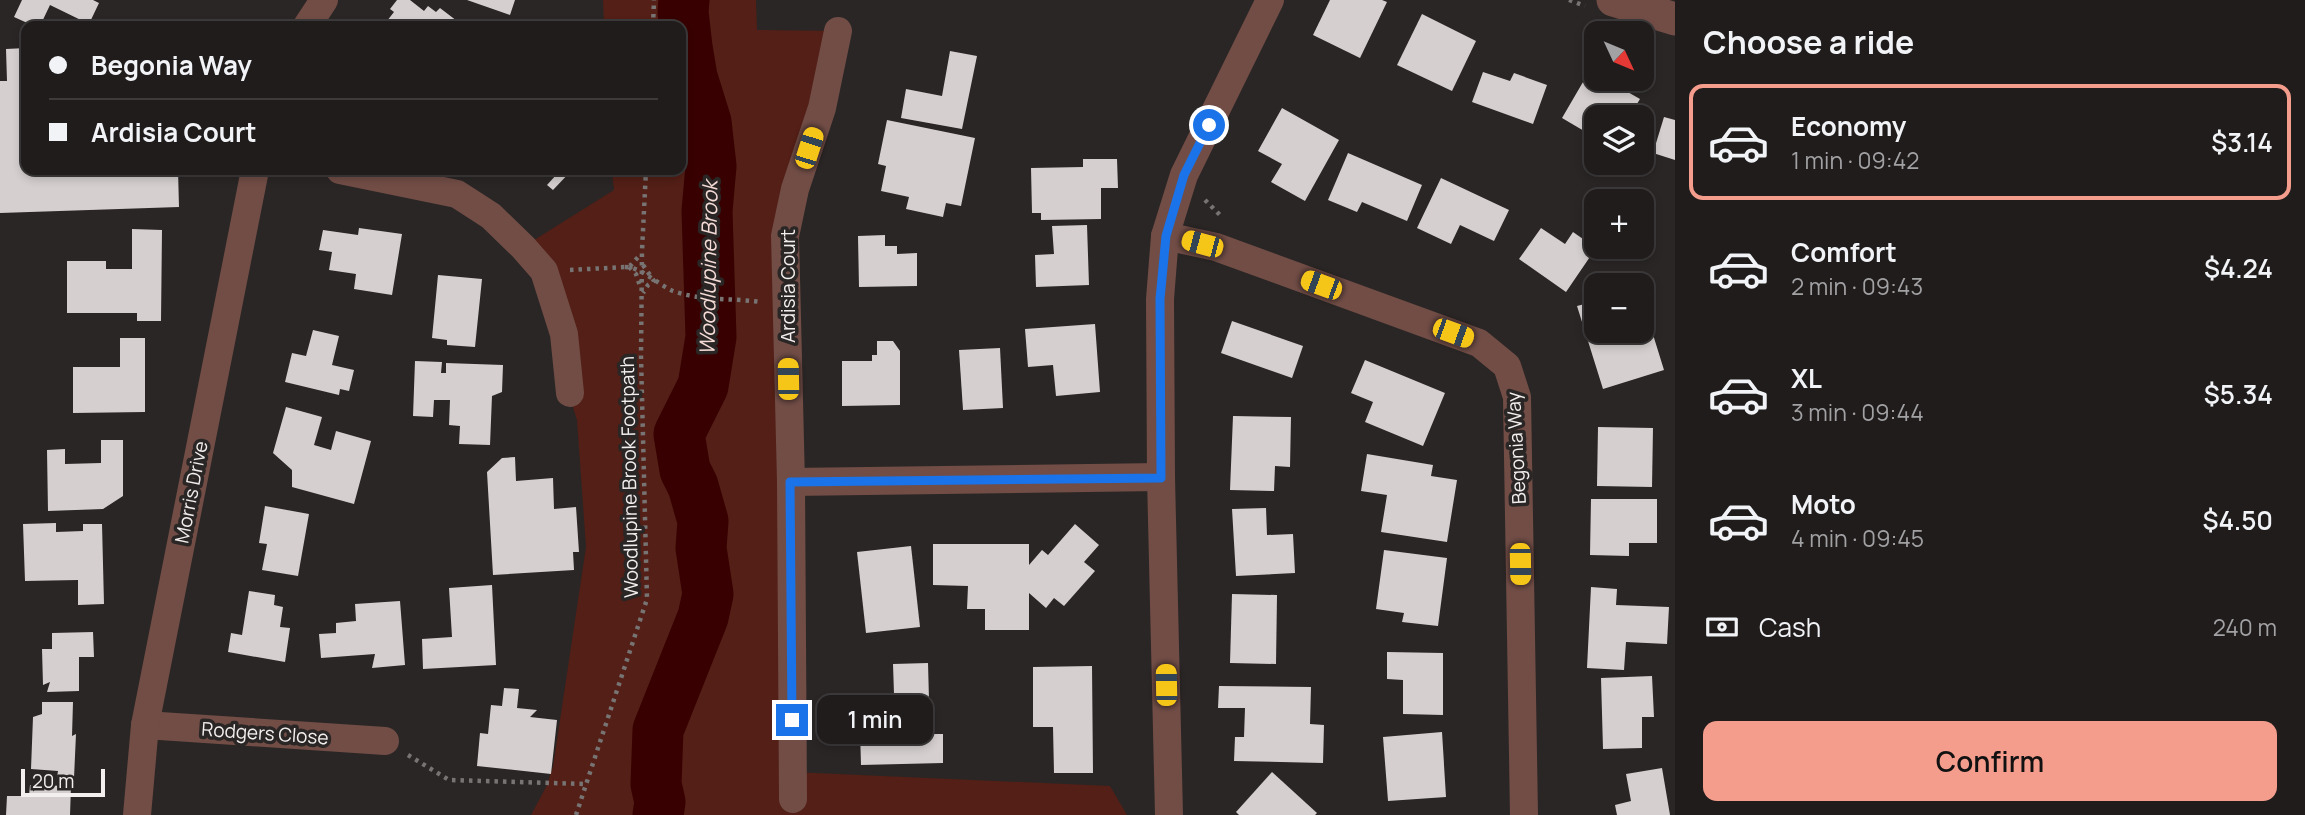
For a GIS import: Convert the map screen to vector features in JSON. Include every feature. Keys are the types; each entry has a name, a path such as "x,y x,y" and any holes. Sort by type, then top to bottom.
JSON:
{"street":[{"path":"310,21 324,0"},
{"path":"1169,815 1161,478 1160,299 1166,236 1184,175 1270,0"},
{"path":"1613,0 1675,19"},
{"name":"Ardisia Court","path":"793,799 785,236 796,189 822,108 838,32"},
{"name":"Morris Drive","path":"137,815 145,725 254,175"},
{"path":"364,175 457,194 491,216 523,247 544,271 564,334 570,393"},
{"name":"Begonia Way","path":"1166,236 1216,247 1479,342 1507,366 1517,397 1524,815"},
{"path":"790,482 1161,478"},
{"name":"Rodgers Close","path":"145,725 385,741"}],"path":[{"path":"653,21 654,0"},
{"name":"Woodlupine Brook Footpath","path":"576,815 647,599 642,295 646,175"},
{"path":"625,267 635,261 642,251"},
{"path":"642,265 654,281"},
{"path":"625,267 634,272 642,295"},
{"path":"544,271 635,267 642,274 674,291 696,296 735,298"},
{"path":"642,295 654,281"},
{"path":"385,741 449,780 586,784"}],"shaded area":[{"path":"603,0 756,0 757,30 838,31 785,236 792,772 1110,786 1127,815 531,815 553,767 586,547 577,420 523,247 614,190 612,175 686,175 686,21 604,21"}],"building":[{"path":"22,0 93,0 99,3 90,21 83,21 50,5 42,21 23,21 14,17"},
{"path":"397,0 410,0 424,11 428,6 436,12 440,8 457,21 387,21 394,12 390,9"},
{"path":"467,0 515,0 510,15"},
{"path":"1330,0 1387,2 1360,58 1313,35"},
{"path":"1422,14 1476,41 1452,91 1397,65"},
{"path":"21,48 21,175 178,175 179,207 0,213 0,81 7,81 6,49"},
{"path":"950,51 977,56 962,129 901,118 906,89 942,96"},
{"path":"1483,72 1510,81 1514,73 1547,85 1533,124 1472,102"},
{"path":"1584,80 1584,91 1626,91 1640,99 1636,105 1584,105 1584,131 1562,118"},
{"path":"1282,108 1339,140 1305,201 1271,182 1282,164 1258,151"},
{"path":"1664,117 1675,120 1675,160 1654,153"},
{"path":"887,120 975,138 961,206 946,203 943,217 906,209 909,197 881,191 886,166 878,164"},
{"path":"1348,153 1422,185 1407,221 1362,202 1357,212 1328,200"},
{"path":"1083,159 1117,159 1118,188 1101,188 1101,219 1041,220 1041,213 1032,213 1031,168 1083,167"},
{"path":"556,175 567,175 553,190 547,185"},
{"path":"1441,178 1509,210 1494,241 1460,225 1451,244 1417,228"},
{"path":"1087,225 1089,285 1036,287 1035,255 1054,254 1052,226"},
{"path":"359,228 402,234 392,295 354,289 356,274 329,270 332,252 319,250 323,230 358,235"},
{"path":"1541,228 1565,244 1573,232 1584,240 1584,259 1588,259 1566,292 1519,259"},
{"path":"132,229 162,230 161,321 137,321 137,313 67,313 67,261 106,261 106,269 132,269"},
{"path":"885,235 885,246 897,246 897,254 917,253 917,286 859,287 858,236"},
{"path":"438,275 482,279 475,347 447,345 447,340 432,338"},
{"path":"1584,304 1584,328 1577,306"},
{"path":"1232,321 1303,346 1292,378 1221,353"},
{"path":"1095,324 1100,392 1056,396 1053,365 1028,367 1025,329"},
{"path":"313,330 339,336 332,365 354,370 349,391 340,389 339,395 285,382 292,353 306,356"},
{"path":"120,338 145,338 145,412 73,413 73,367 120,367"},
{"path":"1654,338 1664,370 1603,389 1589,343 1654,343"},
{"path":"877,341 893,341 900,351 900,405 842,406 842,361 872,361 872,355 877,355"},
{"path":"1000,348 1003,408 963,410 959,350"},
{"path":"1365,360 1445,393 1423,446 1365,422 1373,402 1351,393"},
{"path":"415,361 442,362 441,373 446,373 446,363 503,365 502,392 492,396 490,445 459,444 460,426 449,425 450,400 434,400 433,417 413,416"},
{"path":"286,407 322,417 314,445 331,450 336,431 371,441 354,504 292,487 292,470 273,453"},
{"path":"1233,416 1291,417 1290,467 1275,466 1274,491 1230,490"},
{"path":"1598,427 1653,428 1652,487 1597,486"},
{"path":"101,440 123,440 123,496 103,509 48,511 47,450 65,449 65,464 101,463"},
{"path":"1367,454 1433,465 1431,476 1457,480 1447,542 1381,532 1387,495 1361,491"},
{"path":"515,457 516,481 553,478 554,509 576,507 579,552 573,552 574,570 493,575 487,472 502,458"},
{"path":"1591,499 1657,499 1657,543 1629,543 1629,556 1590,555"},
{"path":"265,506 309,514 298,576 262,570 267,544 259,543"},
{"path":"1266,508 1267,535 1293,534 1295,573 1236,576 1232,509"},
{"path":"56,523 56,532 83,531 83,524 102,524 104,604 78,605 78,580 25,581 23,524"},
{"path":"1075,524 1099,545 1084,562 1095,571 1064,606 1054,598 1046,608 1029,593 1029,630 985,630 985,609 967,609 968,586 933,585 933,544 1029,544 1029,565 1042,550 1048,555"},
{"path":"911,546 920,627 866,633 857,552"},
{"path":"1384,550 1447,558 1438,626 1402,622 1404,613 1376,609"},
{"path":"492,585 496,665 423,669 422,639 452,637 449,588"},
{"path":"1591,587 1617,589 1616,605 1669,607 1667,644 1626,642 1624,670 1587,668"},
{"path":"249,591 275,595 274,605 283,607 280,627 290,628 285,662 228,652 231,633 242,635"},
{"path":"1232,594 1277,595 1276,664 1230,663"},
{"path":"400,601 405,665 372,668 375,654 321,658 319,634 336,633 336,623 356,621 355,604"},
{"path":"93,632 94,657 79,657 79,691 47,692 50,682 43,685 42,649 52,649 52,633"},
{"path":"1387,652 1443,653 1443,715 1403,714 1403,680 1387,679"},
{"path":"928,663 929,700 916,700 917,734 943,734 943,763 861,765 859,695 894,694 893,664"},
{"path":"1092,666 1093,773 1054,773 1053,727 1033,727 1033,667"},
{"path":"1652,676 1654,717 1642,717 1642,748 1603,749 1601,678"},
{"path":"1219,686 1311,687 1310,724 1324,725 1323,763 1234,761 1235,737 1244,737 1245,708 1218,708"},
{"path":"504,688 519,689 517,708 537,710 530,717 557,720 551,774 477,766 480,733 488,734 491,705 502,706"},
{"path":"42,702 73,702 72,736 76,734 74,778 57,777 58,771 31,769 33,717 42,714"},
{"path":"1442,732 1446,797 1388,801 1383,737"},
{"path":"1662,768 1670,815 1617,815 1615,805 1631,801 1626,774"},
{"path":"1272,772 1317,813 1239,815 1236,812"},
{"path":"30,785 71,786 70,815 6,815 7,796 29,796"}],"waterway":[{"name":"Woodlupine Brook","path":"684,0 684,21"},
{"name":"Woodlupine Brook","path":"658,815 658,730 703,617 708,594 701,548 703,521 693,486 685,470 679,434 703,386 711,337 707,211 711,166 706,122 692,77 686,38"}],"route":[{"path":"792,720 790,482 1161,478 1160,299 1166,236 1184,175 1209,125"}]}
